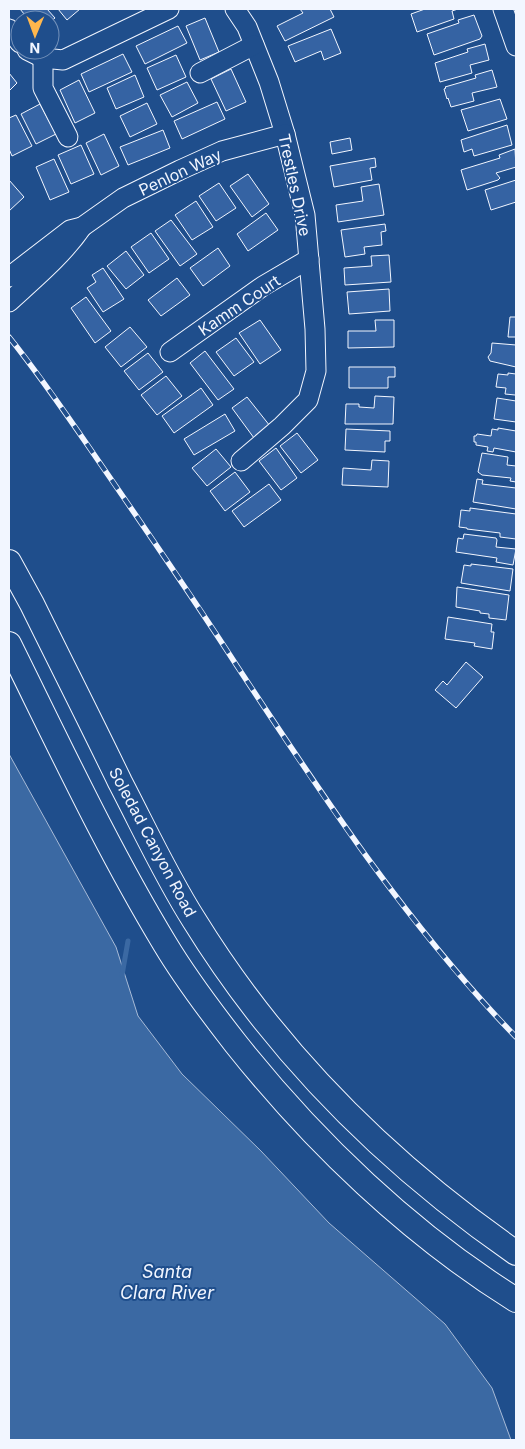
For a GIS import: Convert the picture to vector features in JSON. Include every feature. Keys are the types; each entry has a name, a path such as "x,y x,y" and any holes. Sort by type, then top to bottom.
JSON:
{"main road":[{"name":"Soledad Canyon Road","path":"9,562 32,604 167,875 194,921 256,1009 295,1057 362,1129 443,1200 516,1253"},
{"path":"9,644 124,875 166,946 213,1015 271,1087 321,1141 374,1192 445,1250 516,1300"}],"street":[{"path":"60,59 63,60 169,9"},
{"name":"Trestles Drive","path":"235,9 247,27 269,82 285,134 305,214 316,329 316,371 308,400 282,426 241,461"},
{"path":"503,9 516,46"},
{"path":"200,73 254,45"},
{"path":"37,60 43,88 68,137"},
{"name":"Penlon Way","path":"82,227 123,198 180,170 222,151 285,134"},
{"path":"9,278 70,230 82,227"},
{"path":"9,302 41,273 75,238 82,227"},
{"name":"Kamm Court","path":"170,352 263,286 309,259"}],"water":[{"name":"Santa Clara River","path":"9,754 116,947 138,1016 182,1074 261,1151 329,1223 445,1324 492,1388 511,1440 9,1440"}],"building":[{"path":"20,9 48,10 21,10"},
{"path":"58,9 80,9 67,20"},
{"path":"300,9 330,9 334,17 285,41 277,26 303,13"},
{"path":"425,9 458,9 452,11 454,19 417,32 411,14"},
{"path":"474,15 482,36 480,39 434,55 427,34 459,23 458,20"},
{"path":"205,18 219,52 200,60 186,26"},
{"path":"178,26 187,43 145,64 136,46"},
{"path":"331,29 341,53 324,60 321,51 295,62 288,46"},
{"path":"485,44 489,60 470,65 472,73 440,82 435,63 468,52 467,49"},
{"path":"123,54 132,72 89,92 81,74"},
{"path":"176,55 186,77 157,90 147,68"},
{"path":"231,69 246,102 226,111 211,79"},
{"path":"492,70 497,87 472,93 474,101 451,107 444,89 445,87 476,78 475,75"},
{"path":"9,73 17,83 9,91"},
{"path":"135,75 144,97 116,109 107,88"},
{"path":"79,80 95,113 75,123 60,90"},
{"path":"187,82 198,103 172,117 160,95"},
{"path":"500,99 507,119 468,131 461,110"},
{"path":"217,102 225,119 182,139 174,121"},
{"path":"147,103 157,124 130,137 120,116"},
{"path":"40,104 56,134 36,144 21,114"},
{"path":"16,115 32,146 12,156 9,149 9,118"},
{"path":"507,125 512,145 474,156 472,149 464,152 461,140"},
{"path":"163,130 170,148 128,165 120,147"},
{"path":"104,134 119,166 101,175 86,143"},
{"path":"350,138 352,150 332,154 330,142"},
{"path":"81,145 94,174 71,184 58,155"},
{"path":"515,149 516,167 496,173 500,178 498,180 467,190 461,170 500,158 499,155"},
{"path":"375,158 376,167 370,168 372,180 334,187 330,166"},
{"path":"54,159 69,192 50,200 36,167"},
{"path":"248,174 269,204 252,217 230,186"},
{"path":"9,180 24,197 9,211"},
{"path":"516,180 516,202 491,210 485,190"},
{"path":"219,183 236,208 216,221 199,196"},
{"path":"379,184 384,215 338,222 336,205 363,201 361,187"},
{"path":"196,201 213,227 192,240 175,215"},
{"path":"266,213 278,230 248,251 237,234"},
{"path":"171,220 197,254 180,266 155,231"},
{"path":"385,224 386,231 381,232 382,245 364,247 365,254 345,257 341,230"},
{"path":"151,233 169,259 149,273 131,247"},
{"path":"218,248 230,266 203,286 190,268"},
{"path":"126,251 144,275 126,289 107,266"},
{"path":"389,255 391,282 345,285 344,268 372,266 371,256"},
{"path":"103,268 124,299 103,312 87,288 96,282 92,275"},
{"path":"177,278 190,295 161,316 148,300"},
{"path":"389,289 390,311 349,314 347,292"},
{"path":"86,297 111,331 95,343 71,308"},
{"path":"510,317 516,317 516,337 508,337"},
{"path":"260,320 281,350 260,364 239,333"},
{"path":"375,320 394,320 394,347 348,348 348,331 376,331"},
{"path":"130,327 147,347 121,367 105,347"},
{"path":"236,338 254,362 234,376 216,352"},
{"path":"492,343 516,345 516,367 490,361 488,357 491,353"},
{"path":"205,351 234,389 218,400 190,363"},
{"path":"148,353 163,372 139,390 124,371"},
{"path":"349,367 395,367 395,377 388,377 388,388 349,388"},
{"path":"508,373 516,374 516,395 505,394 506,388 496,387 498,374 508,375"},
{"path":"166,376 182,396 157,415 141,395"},
{"path":"201,388 213,405 174,433 162,416"},
{"path":"375,396 394,397 393,424 345,424 346,404 359,404 359,407 374,408"},
{"path":"247,397 270,426 254,438 232,408"},
{"path":"497,398 516,401 516,422 494,419"},
{"path":"225,414 235,431 194,455 184,439"},
{"path":"498,428 516,431 516,452 494,448 493,452 487,451 488,447 476,445 474,436 477,434 491,436 492,429 498,430"},
{"path":"346,429 390,431 390,441 385,441 385,452 345,450"},
{"path":"297,433 318,460 301,473 280,446"},
{"path":"276,448 297,478 281,490 259,461"},
{"path":"216,449 231,467 207,486 192,468"},
{"path":"482,453 508,457 507,465 516,466 516,482 510,481 511,478 482,475 478,472"},
{"path":"372,460 389,461 388,487 342,485 343,468 371,470"},
{"path":"235,472 250,492 225,511 210,491"},
{"path":"477,479 483,480 482,484 516,488 516,509 473,502"},
{"path":"269,484 281,500 244,527 232,511"},
{"path":"470,508 516,514 516,539 500,537 500,533 459,527 461,510 470,511"},
{"path":"464,534 496,538 496,547 516,549 513,565 496,562 497,558 456,552 458,538 463,539"},
{"path":"471,564 513,569 510,591 461,583 464,565 471,566"},
{"path":"457,587 509,595 506,620 489,618 489,614 480,613 480,611 456,607"},
{"path":"448,617 492,624 491,632 494,632 492,649 474,646 475,643 445,639"},
{"path":"466,662 483,677 456,708 435,690 443,681 447,685"}],"waterway":[{"path":"122,975 128,941"}],"railway":[{"path":"9,337 49,390 129,505 301,763 368,858 438,950 516,1037"}]}
